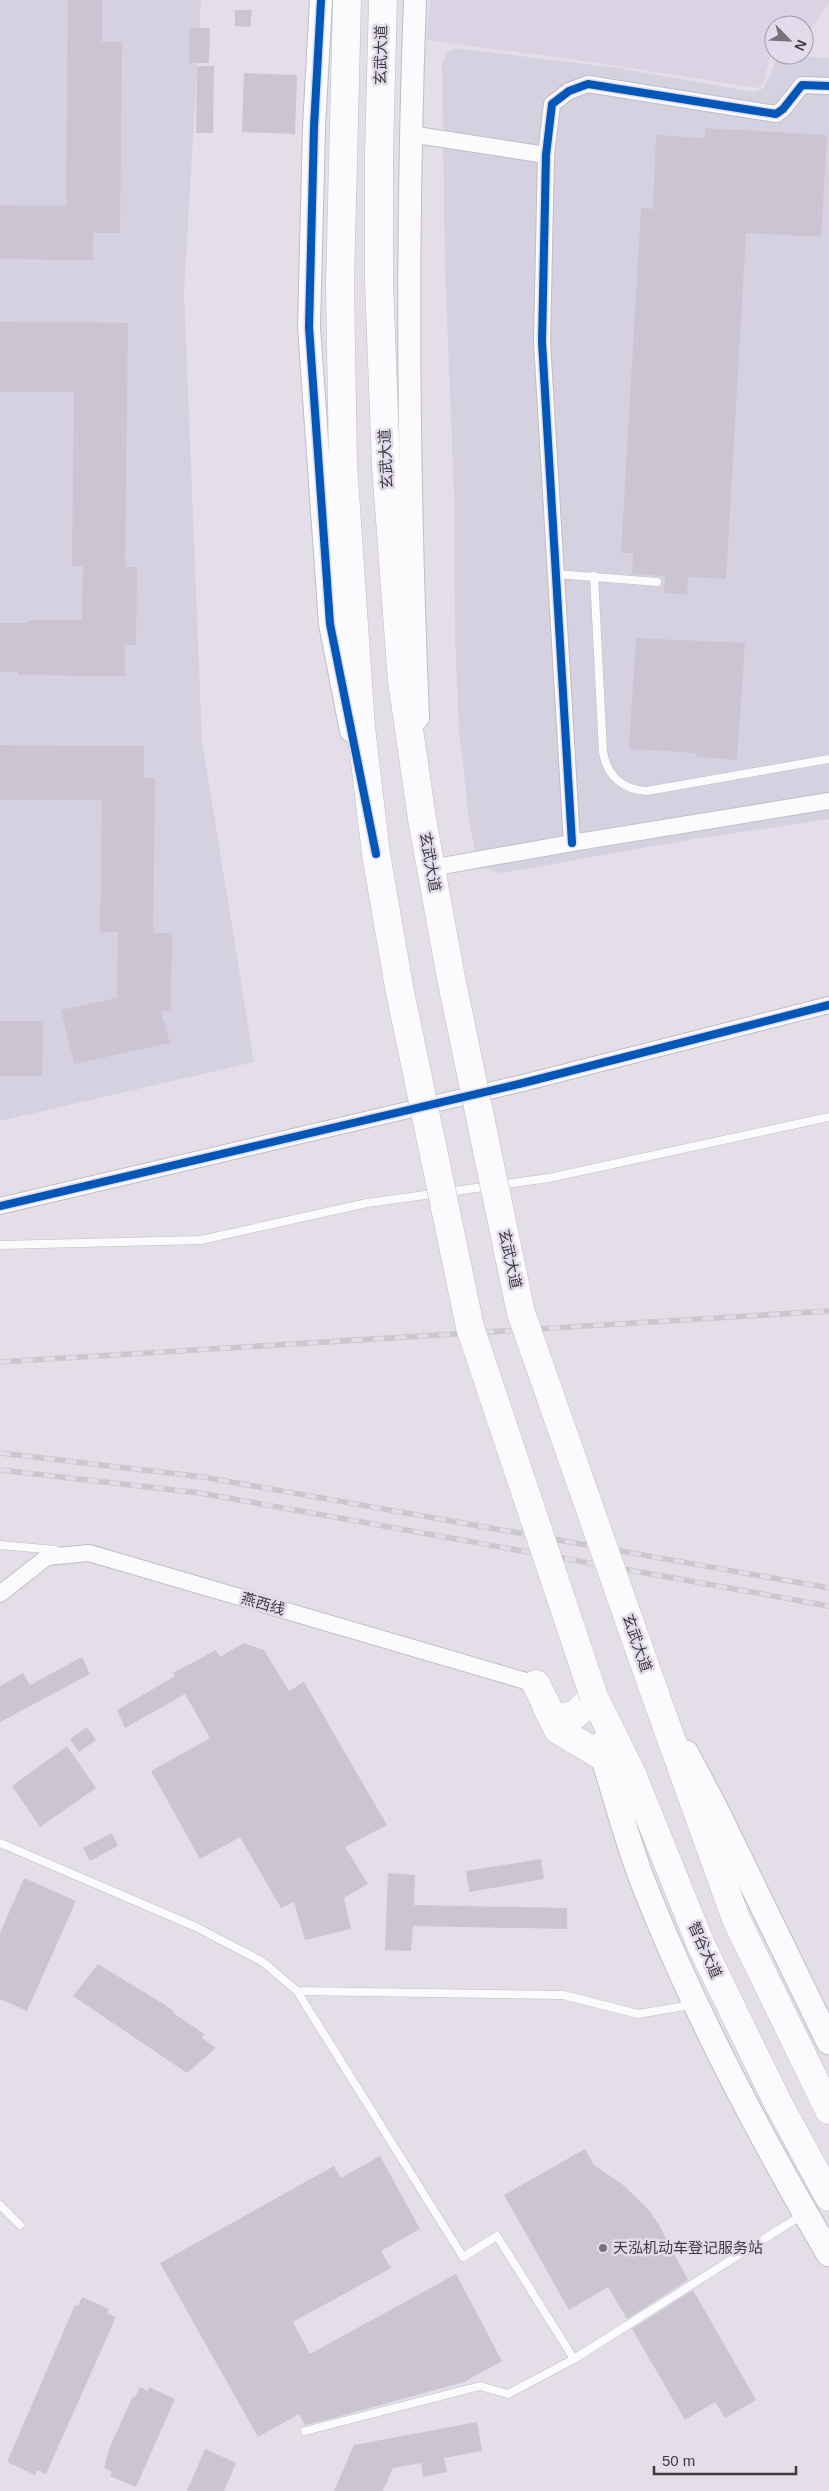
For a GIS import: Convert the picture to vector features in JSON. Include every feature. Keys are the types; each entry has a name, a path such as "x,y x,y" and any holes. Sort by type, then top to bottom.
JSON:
{"highway":[{"path":"347,0 340,284 344,464 361,728 376,854 399,987 470,1327 594,1697 575,1715 552,1718 536,1684"},
{"name":"玄武大道","path":"382,0 379,152 380,282 386,466 402,681 422,819 451,978 521,1313 654,1694"},
{"path":"536,1684 558,1730 632,1774"},
{"path":"654,1694 736,1919 823,2099"},
{"name":"智谷大道","path":"594,1697 632,1774 701,1945 777,2101 829,2197"}],"main road":[{"path":"654,1694 714,1806 829,2042"},
{"path":"594,1697 603,1757 644,1886 697,2004 786,2182 829,2254"}],"street":[{"path":"321,0 314,127 310,337 330,624 376,854"},
{"path":"415,0 410,134 410,469 422,819"},
{"path":"572,843 542,342 546,155 552,104 569,91 588,84 776,114 784,109 802,85 829,86"},
{"path":"410,134 546,155"},
{"path":"431,868 829,801"},
{"path":"0,1206 523,1083 829,1005"},
{"name":"燕西线","path":"0,1594 47,1557 89,1553 536,1684"}],"lane":[{"path":"556,574 657,582"},
{"path":"594,576 603,752 608,769 619,782 628,788 647,791 829,760"},
{"path":"0,1244 201,1240 367,1203 549,1178 829,1117"},
{"path":"0,1545 89,1553"},
{"path":"0,1843 196,1927 263,1962 297,1991 463,2257 496,2236 574,2359"},
{"path":"297,1991 563,1995 638,2014 697,2004"},
{"path":"0,2205 20,2225"},
{"path":"305,2431 480,2386 508,2394 574,2359 805,2213"}],"shaded area":[{"path":"0,0 201,0 184,291 202,741 254,1062 0,1121"},
{"path":"430,0 829,0 829,3 814,24 814,15 764,15 764,65 768,65 763,83 757,88 592,62 426,40"},
{"path":"455,48 617,68 754,92 764,88 774,65 814,65 814,57 829,58 829,819 688,840 502,873 491,871 478,862 470,828 459,729 455,637 454,493 445,267 442,63 448,52"}],"building":[{"path":"68,0 102,0 102,42 122,42 120,233 93,233 93,260 0,259 0,205 66,206"},
{"path":"235,10 252,10 250,27 235,26"},
{"path":"189,28 210,28 209,63 189,63"},
{"path":"197,66 214,66 213,133 196,133"},
{"path":"244,73 297,75 295,134 242,132"},
{"path":"705,128 827,135 821,237 746,233 726,579 688,577 687,595 664,593 665,576 632,574 633,553 621,553 641,208 653,209 656,135 705,138"},
{"path":"0,322 128,323 125,567 137,567 136,645 125,645 125,676 18,675 18,672 0,672 0,623 29,623 29,620 82,620 83,566 72,566 74,392 0,392"},
{"path":"636,638 745,643 737,760 696,757 697,753 629,749"},
{"path":"0,745 144,746 144,778 155,778 153,933 172,933 171,1011 161,1011 170,1043 74,1064 61,1010 117,998 118,932 100,932 102,800 0,800"},
{"path":"0,1021 43,1021 42,1076 0,1076"},
{"path":"244,1643 264,1650 289,1691 304,1682 387,1825 345,1847 368,1884 344,1898 351,1929 305,1940 294,1902 281,1908 240,1837 200,1859 151,1771 210,1738 185,1694 125,1728 117,1710 175,1676 173,1673 216,1650 220,1657"},
{"path":"82,1657 90,1674 0,1722 0,1686 23,1673 30,1685"},
{"path":"87,1727 96,1740 79,1752 70,1739"},
{"path":"67,1746 96,1788 40,1827 12,1786"},
{"path":"112,1833 118,1846 90,1861 83,1848"},
{"path":"541,1859 544,1879 469,1892 466,1871"},
{"path":"388,1873 415,1875 414,1905 567,1908 567,1929 413,1926 411,1951 385,1950"},
{"path":"24,1878 76,1901 27,2011 0,1999 0,1933"},
{"path":"98,1964 173,2010 172,2012 204,2034 202,2038 216,2048 187,2073 73,1996"},
{"name":"天泓机动车登记服务站","path":"585,2149 594,2165 622,2184 648,2209 659,2225 688,2280 627,2319 608,2287 569,2310 504,2195"},
{"path":"380,2156 420,2229 381,2251 391,2268 293,2322 310,2354 456,2274 502,2361 464,2382 326,2420 305,2425 299,2414 258,2437 160,2263 334,2166 341,2178"},
{"path":"693,2290 756,2400 725,2418 715,2402 685,2420 632,2329"},
{"path":"82,2297 109,2309 107,2313 116,2317 46,2474 37,2470 35,2475 7,2462 75,2305 78,2306"},
{"path":"140,2387 148,2391 149,2387 175,2399 136,2487 110,2476 112,2472 104,2468 109,2449 133,2396 135,2397"},
{"path":"477,2422 482,2451 444,2458 447,2472 423,2477 421,2463 393,2468 383,2491 334,2491 354,2445"},
{"path":"205,2449 236,2463 224,2491 187,2491"}],"railway":[{"path":"0,1362 829,1311"},
{"path":"0,1453 203,1477 829,1588"},
{"path":"0,1470 200,1493 829,1606"}],"cycle path":[{"path":"321,0 314,127 309,327 330,624 376,854"},
{"path":"572,843 542,342 546,155 552,104 569,91 588,84 776,114 783,109 802,85 829,86"},
{"path":"0,1206 523,1083 829,1005"}],"place":[{"name":"天泓机动车登记服务站","path":"603,2248"}]}
